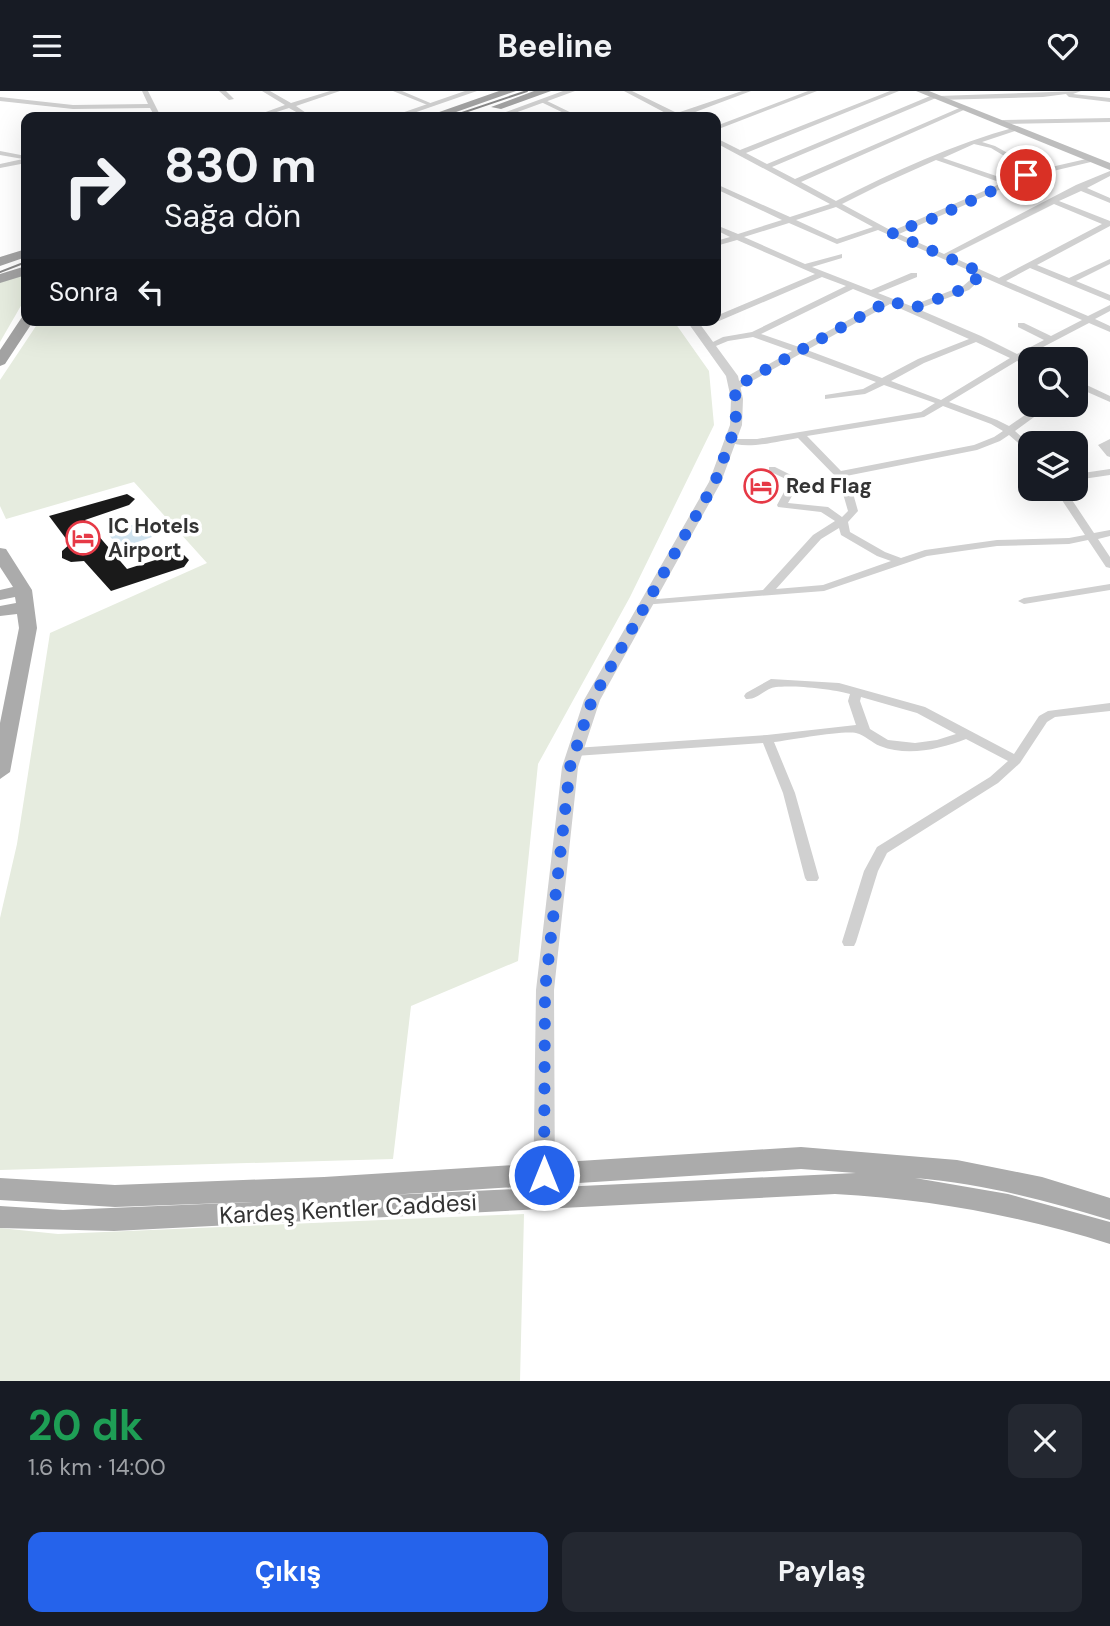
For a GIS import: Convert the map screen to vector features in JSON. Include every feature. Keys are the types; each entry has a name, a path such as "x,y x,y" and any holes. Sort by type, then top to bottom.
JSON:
{"highway":[{"path":"434,112 497,91"},
{"path":"431,111 510,91"},
{"path":"499,112 559,91"},
{"path":"486,112 544,96"},
{"path":"0,253 21,248"},
{"path":"0,262 21,255"},
{"path":"0,279 21,272"},
{"path":"0,361 23,326"}],"main road":[{"path":"921,91 1110,167"},
{"path":"0,553 23,590 27,611 25,653 0,772"},
{"path":"0,595 23,590"},
{"path":"0,611 17,608 27,611"},
{"name":"Kardeş Kentler Caddesi","path":"0,1217 63,1221 114,1220 544,1187 801,1158 874,1162 999,1178 1110,1209"},
{"name":"Kardeş Kentler Caddesi","path":"0,1189 115,1196 324,1188 876,1184 987,1199 1110,1233"}],"street":[{"path":"145,91 154,112"},
{"path":"222,91 231,99"},
{"path":"265,91 298,112"},
{"path":"271,112 337,91"},
{"path":"396,91 431,111 473,91"},
{"path":"507,112 544,96 571,91"},
{"path":"627,91 670,112"},
{"path":"689,112 748,91"},
{"path":"721,126 814,91"},
{"path":"739,153 896,91"},
{"path":"1065,94 1078,91"},
{"path":"766,167 937,97 1065,94 1110,100"},
{"path":"544,96 569,112"},
{"path":"0,99 73,107 152,106"},
{"path":"795,182 964,108"},
{"path":"1000,123 1110,120"},
{"path":"721,242 837,204 973,142 1016,129"},
{"path":"973,142 993,147 1037,172"},
{"path":"721,143 892,233 1110,329"},
{"path":"721,151 731,148"},
{"path":"0,153 21,159"},
{"path":"937,158 1007,182"},
{"path":"892,233 934,218 1007,182 1091,159"},
{"path":"0,166 21,161"},
{"path":"943,257 1110,173"},
{"path":"1079,187 1110,201"},
{"path":"721,188 837,242 879,226"},
{"path":"1052,201 1109,224"},
{"path":"1001,280 1033,266 1109,224"},
{"path":"721,230 978,338 1016,358"},
{"path":"804,267 839,256"},
{"path":"1069,281 1110,261"},
{"path":"1033,266 1110,298"},
{"path":"911,309 966,288 983,273"},
{"path":"721,317 822,274"},
{"path":"871,293 914,275"},
{"path":"711,345 754,334 853,286"},
{"path":"735,387 890,300"},
{"path":"732,441 757,442 916,417 1016,358 1088,318 1110,309"},
{"path":"1021,325 1052,340"},
{"path":"544,1187 545,990 570,767 592,700 715,482 732,441 737,411 735,387 711,345 695,326"},
{"path":"754,334 940,403 1010,431 1018,439"},
{"path":"828,397 865,391 922,361 978,338"},
{"path":"1088,388 1110,399"},
{"path":"839,474 977,447 1010,431 1030,417"},
{"path":"766,593 817,537 853,512 844,479 800,435"},
{"path":"1110,442 1103,445 1110,454"},
{"path":"772,469 796,481 782,505 824,509 843,521 845,533 881,554 901,561"},
{"path":"1088,475 1110,472"},
{"path":"1067,501 1110,565"},
{"path":"646,603 824,588 925,553 997,543 1091,537 1110,533"},
{"path":"1024,601 1110,587"},
{"path":"750,696 764,686 786,682 856,692 921,710 1016,760"},
{"path":"856,692 854,701 864,730"},
{"path":"849,942 871,871 882,850 994,780 1016,760 1043,719 1052,714 1110,707"},
{"path":"575,752 766,739 854,728 864,730 882,742 902,747 953,740 967,734"},
{"path":"766,739 789,793 812,878"}],"shaded area":[{"path":"21,275 21,306 0,342 0,282"},
{"path":"36,326 677,326 709,371 714,425 630,597 538,764 518,961 411,1006 393,1159 0,1170 0,918 17,844 50,633 207,563 134,482 6,519 0,506 0,380"},
{"path":"524,1214 520,1381 0,1381 0,1228 58,1234"}],"water":[{"path":"139,523 152,537 120,548 107,533"}],"building":[{"name":"IC Hotels Airport","path":"127,494 135,499 129,505 85,520 127,569 171,555 184,555 189,560 184,567 111,591 84,561 71,562 62,558 62,551 70,544 49,516"}],"tram line":[{"path":"465,112 527,91"},
{"path":"0,272 21,264"}],"place":[{"name":"Red Flag","path":"761,486"},
{"name":"IC Hotels Airport","path":"83,538"}],"route":[{"path":"544,1175 545,990 552,908 570,767 592,700 715,482 736,425 735,387 890,300 911,309 974,283 983,273 892,233 934,218 1026,175"}]}
